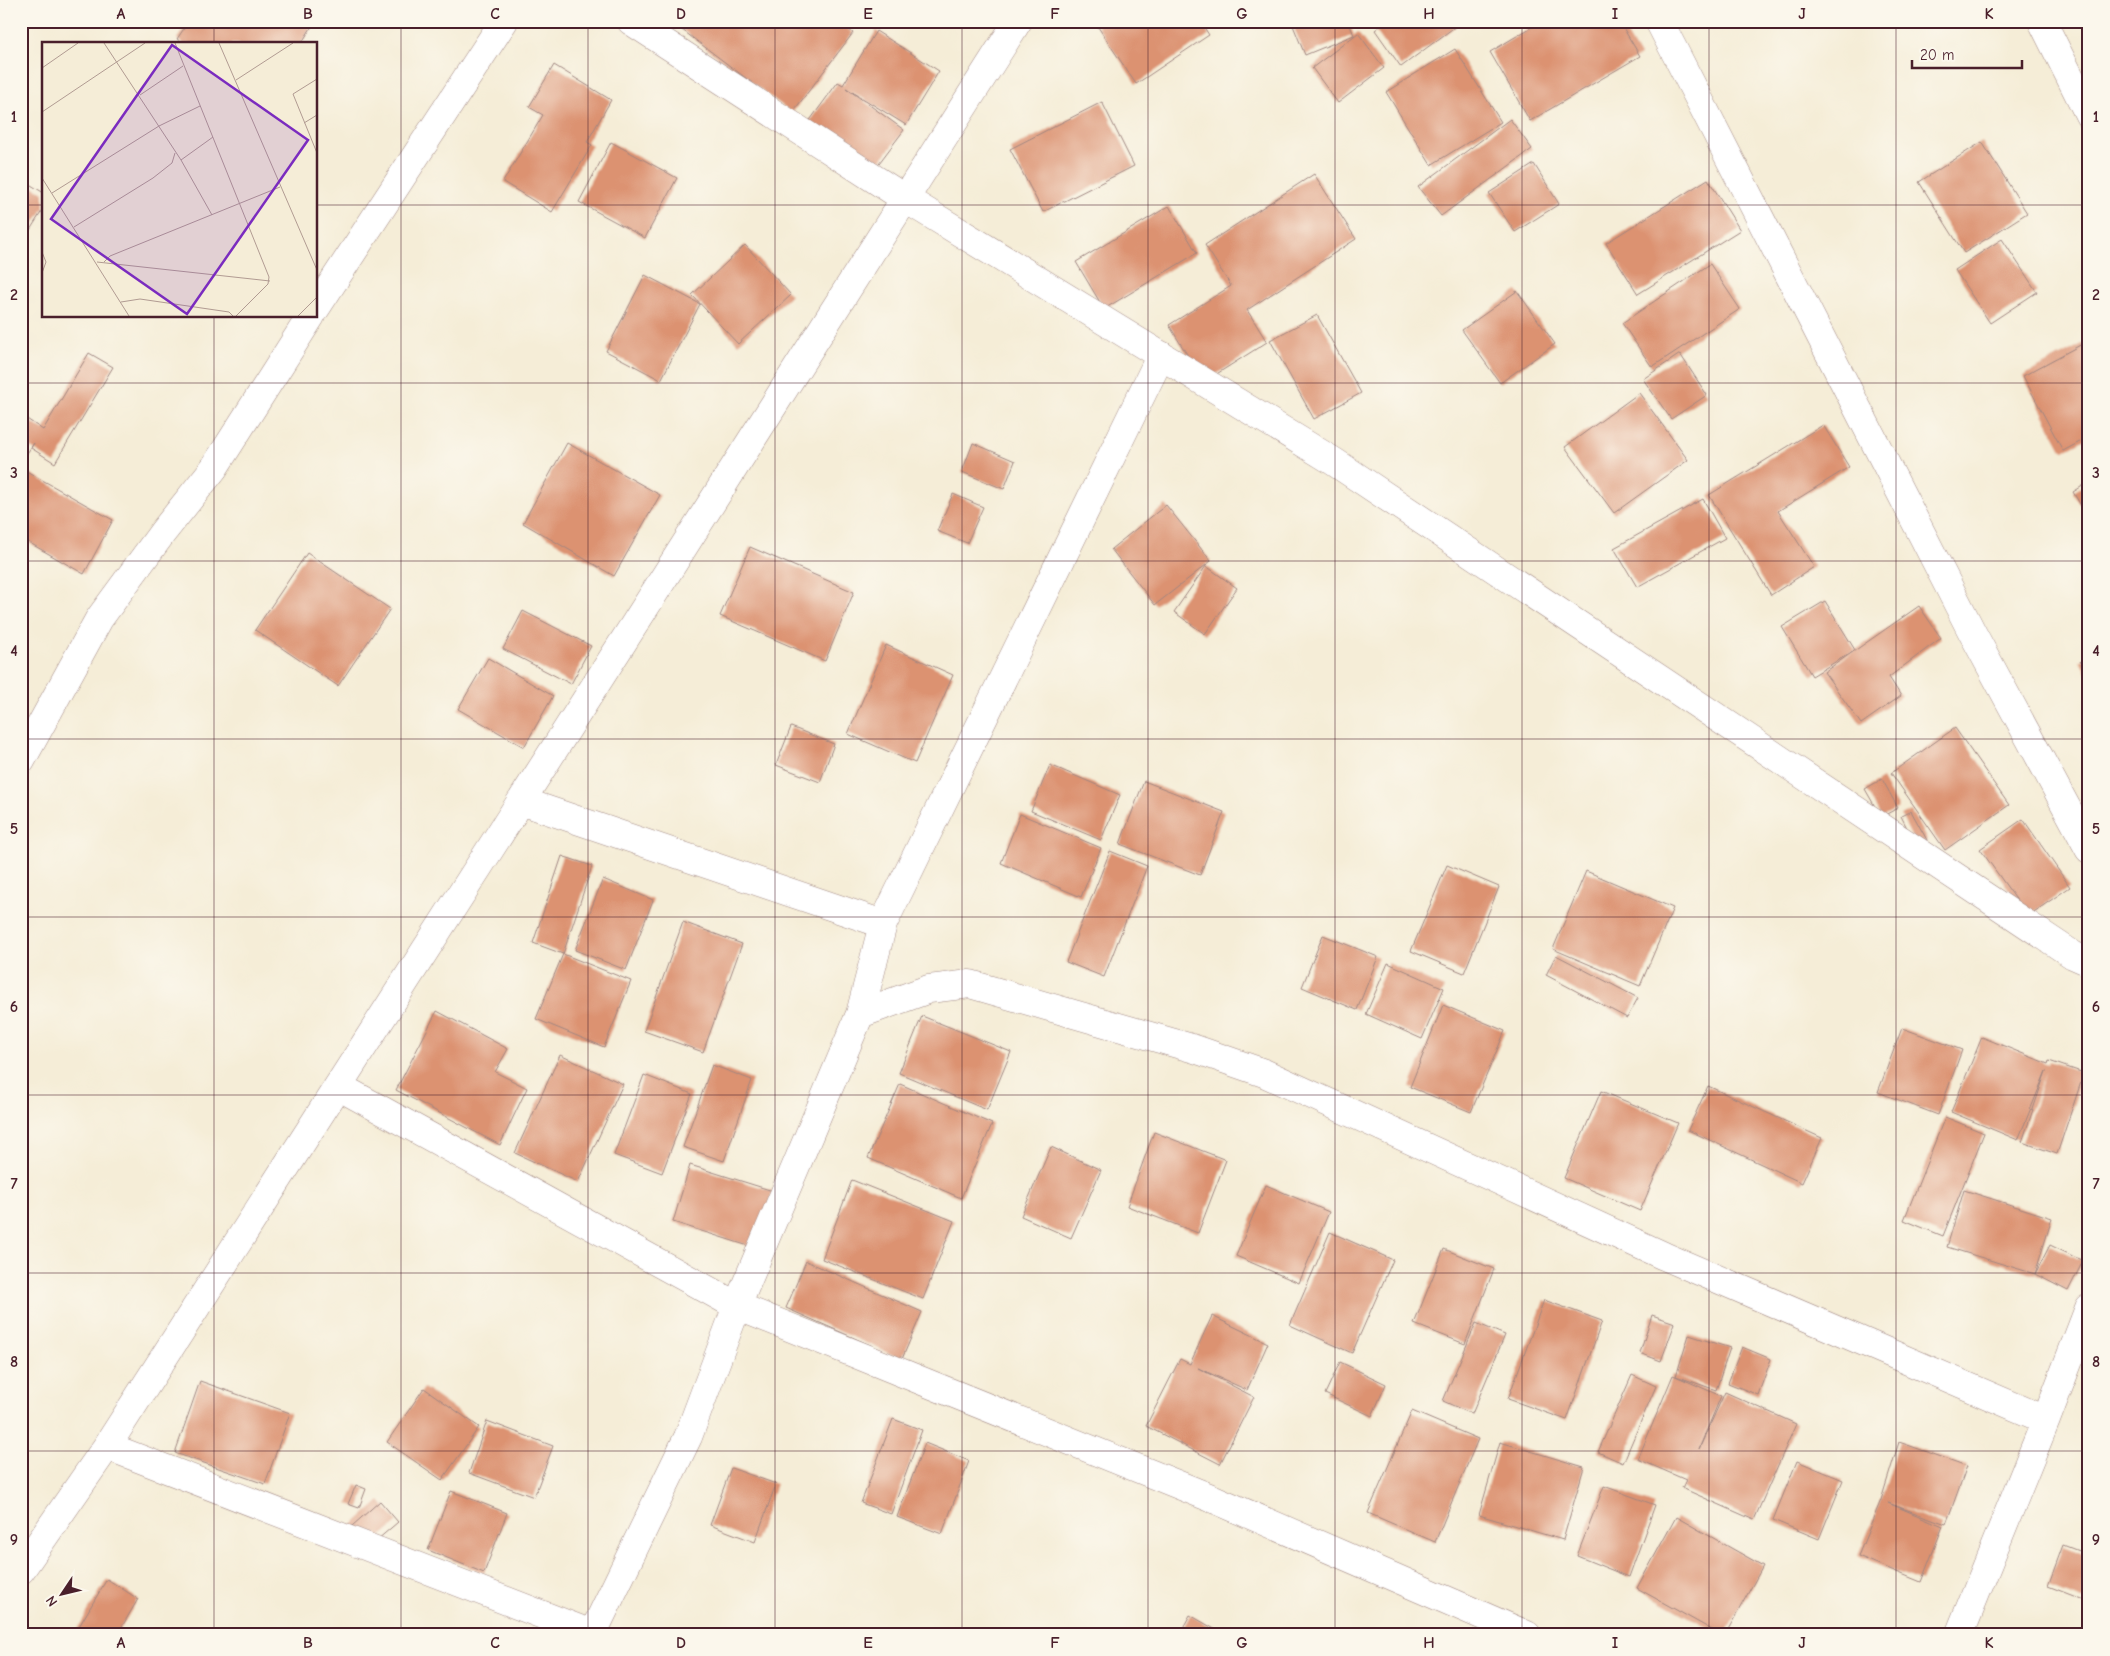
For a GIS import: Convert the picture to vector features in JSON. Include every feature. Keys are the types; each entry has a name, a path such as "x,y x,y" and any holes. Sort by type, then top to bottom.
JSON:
{"street":[{"path":"318,305 504,21"},
{"path":"631,21 904,198 1333,461 2073,955 2089,962"},
{"path":"21,1570 107,1446 1018,21"},
{"path":"1658,21 1972,632 2089,849"},
{"path":"2042,21 2089,116"},
{"path":"21,761 99,619 163,532 214,468 310,318"},
{"path":"107,1446 592,1634 688,1437 737,1306 860,1014 883,924 1161,355"},
{"path":"521,801 883,924"},
{"path":"860,1014 929,988 970,984 1195,1049 1264,1073 1664,1256 2046,1420"},
{"path":"338,1086 737,1306 1216,1500 1527,1635"},
{"path":"1959,1635 2089,1308"}],"building":[{"path":"189,21 312,21 314,23 302,42 181,42 177,39"},
{"path":"681,21 838,21 853,33 792,113 677,26"},
{"path":"1094,21 1200,21 1209,35 1136,84"},
{"path":"1297,21 1348,21 1354,35 1305,55 1292,23"},
{"path":"1387,21 1452,21 1456,26 1401,67 1375,30"},
{"path":"1542,21 1619,21 1640,56 1530,121 1490,52"},
{"path":"876,31 939,71 906,125 846,88 904,130 873,171 808,123 838,82 843,85"},
{"path":"1358,33 1384,68 1338,103 1312,68"},
{"path":"1455,49 1501,122 1431,165 1386,92"},
{"path":"554,65 611,100 587,142 592,145 552,212 503,182 543,115 529,107"},
{"path":"1102,102 1134,166 1043,212 1010,149"},
{"path":"1510,119 1532,149 1441,216 1418,187"},
{"path":"611,142 677,178 645,238 579,202"},
{"path":"1982,142 2027,213 1964,253 1919,182"},
{"path":"1534,164 1559,204 1515,232 1489,193"},
{"path":"1314,174 1356,239 1247,310 1267,342 1204,382 1169,325 1231,286 1205,245"},
{"path":"21,179 42,192 42,211 21,244"},
{"path":"1708,179 1740,230 1638,294 1606,243"},
{"path":"1169,206 1197,253 1104,309 1076,262"},
{"path":"2002,239 2037,292 1990,323 1955,270"},
{"path":"745,245 791,295 738,344 692,295"},
{"path":"1710,264 1740,309 1652,367 1622,323"},
{"path":"645,275 700,304 661,380 606,351"},
{"path":"1517,291 1555,344 1500,383 1462,330"},
{"path":"1317,315 1361,393 1314,419 1270,340"},
{"path":"2086,342 2089,346 2089,437 2063,451 2023,376"},
{"path":"89,353 113,367 55,463 31,448 34,443 21,462 21,415 43,430"},
{"path":"1680,354 1707,395 1671,419 1643,379"},
{"path":"1639,393 1688,460 1614,513 1565,447"},
{"path":"1823,425 1849,467 1778,511 1814,567 1771,595 1709,495"},
{"path":"567,443 660,495 614,576 523,523"},
{"path":"973,443 1015,461 1004,489 962,472"},
{"path":"21,468 113,520 84,574 21,538"},
{"path":"2089,482 2089,519 2073,492"},
{"path":"953,494 983,507 967,543 937,531"},
{"path":"1703,499 1725,538 1637,587 1614,548"},
{"path":"1166,505 1211,561 1155,605 1111,549"},
{"path":"750,547 854,592 825,661 720,616"},
{"path":"307,553 390,609 338,686 255,630"},
{"path":"1206,566 1237,588 1205,634 1174,612"},
{"path":"1825,601 1855,650 1812,676 1782,627"},
{"path":"1919,606 1941,638 1889,677 1901,696 1861,724 1824,672"},
{"path":"523,611 591,646 571,684 503,649"},
{"path":"886,645 953,675 915,763 848,734"},
{"path":"2089,656 2089,677 2080,661"},
{"path":"488,658 553,696 524,747 458,709"},
{"path":"791,727 834,744 820,782 776,765"},
{"path":"1955,728 2009,805 1945,850 1891,773"},
{"path":"1050,765 1120,795 1101,840 1031,811"},
{"path":"1882,779 1898,808 1881,817 1865,789"},
{"path":"1144,781 1224,812 1200,875 1120,844"},
{"path":"1911,811 1927,840 1916,846 1901,816"},
{"path":"1020,814 1101,848 1081,897 1001,863"},
{"path":"2023,819 2070,887 2028,916 1980,849"},
{"path":"1110,851 1147,866 1104,977 1066,962"},
{"path":"562,856 592,866 563,954 533,943"},
{"path":"1447,865 1499,887 1464,973 1411,951"},
{"path":"1586,871 1673,908 1640,986 1553,949"},
{"path":"603,879 653,900 626,970 575,950"},
{"path":"683,922 742,944 703,1052 644,1031"},
{"path":"1323,935 1378,957 1357,1010 1302,987"},
{"path":"563,954 631,981 604,1047 536,1019"},
{"path":"1556,955 1638,998 1627,1018 1546,975"},
{"path":"1388,963 1444,988 1422,1039 1366,1014"},
{"path":"1443,1005 1505,1031 1471,1112 1410,1087"},
{"path":"437,1011 508,1049 495,1072 527,1088 500,1145 396,1090"},
{"path":"922,1016 1011,1052 987,1110 899,1073"},
{"path":"1902,1028 1962,1050 1938,1115 1878,1092"},
{"path":"1982,1037 2048,1064 2049,1061 2084,1073 2057,1154 2022,1142 2046,1071 2018,1140 1951,1112"},
{"path":"560,1055 623,1084 578,1182 515,1153"},
{"path":"712,1065 752,1080 724,1161 683,1147"},
{"path":"644,1075 692,1094 662,1173 614,1155"},
{"path":"900,1084 992,1124 961,1198 868,1158"},
{"path":"1708,1086 1822,1138 1802,1183 1688,1130"},
{"path":"1601,1091 1678,1123 1640,1211 1564,1178"},
{"path":"1945,1117 1984,1133 1943,1236 1904,1220"},
{"path":"1154,1132 1226,1160 1198,1233 1127,1206"},
{"path":"1051,1147 1101,1170 1071,1238 1021,1216"},
{"path":"690,1165 773,1191 755,1248 673,1222"},
{"path":"852,1180 954,1221 923,1299 822,1259"},
{"path":"1266,1185 1329,1212 1299,1283 1236,1256"},
{"path":"1964,1190 2052,1218 2035,1274 1947,1247"},
{"path":"1330,1232 1393,1260 1352,1353 1290,1325"},
{"path":"2050,1245 2083,1261 2068,1291 2035,1274"},
{"path":"1444,1249 1494,1269 1465,1344 1414,1324"},
{"path":"806,1261 922,1312 902,1359 786,1308"},
{"path":"1544,1300 1602,1321 1567,1420 1508,1399"},
{"path":"1652,1315 1675,1323 1661,1361 1640,1353"},
{"path":"1212,1316 1268,1343 1247,1390 1198,1368 1254,1397 1220,1464 1146,1426 1180,1359 1190,1364"},
{"path":"1476,1323 1505,1335 1472,1414 1443,1401"},
{"path":"1689,1335 1730,1348 1716,1390 1676,1376"},
{"path":"1742,1347 1771,1359 1758,1395 1728,1383"},
{"path":"1340,1362 1386,1384 1372,1416 1325,1394"},
{"path":"1632,1375 1656,1386 1623,1463 1598,1452"},
{"path":"1673,1375 1721,1396 1699,1449 1725,1392 1796,1424 1754,1520 1682,1488 1686,1480 1638,1459"},
{"path":"200,1381 290,1413 265,1484 175,1453"},
{"path":"424,1388 479,1427 442,1480 387,1442"},
{"path":"1412,1411 1478,1439 1435,1542 1368,1513"},
{"path":"893,1419 922,1430 891,1514 861,1503"},
{"path":"487,1421 553,1446 534,1497 469,1473"},
{"path":"1500,1442 1584,1467 1563,1540 1479,1515"},
{"path":"1899,1442 1967,1466 1946,1524 1888,1503 1943,1526 1921,1582 1858,1556 1881,1500"},
{"path":"925,1443 969,1461 942,1534 897,1517"},
{"path":"1797,1461 1843,1480 1819,1539 1773,1520"},
{"path":"731,1468 776,1484 755,1542 710,1525"},
{"path":"356,1485 366,1489 359,1508 348,1504"},
{"path":"1604,1486 1655,1505 1629,1577 1577,1556"},
{"path":"451,1491 507,1513 484,1573 428,1550"},
{"path":"380,1501 398,1522 370,1546 352,1526"},
{"path":"1676,1517 1763,1566 1725,1635 1721,1635 1637,1588"},
{"path":"2063,1545 2089,1555 2089,1602 2048,1586"},
{"path":"107,1579 138,1599 117,1635 74,1635"},
{"path":"1190,1615 1225,1635 1179,1635"}]}
